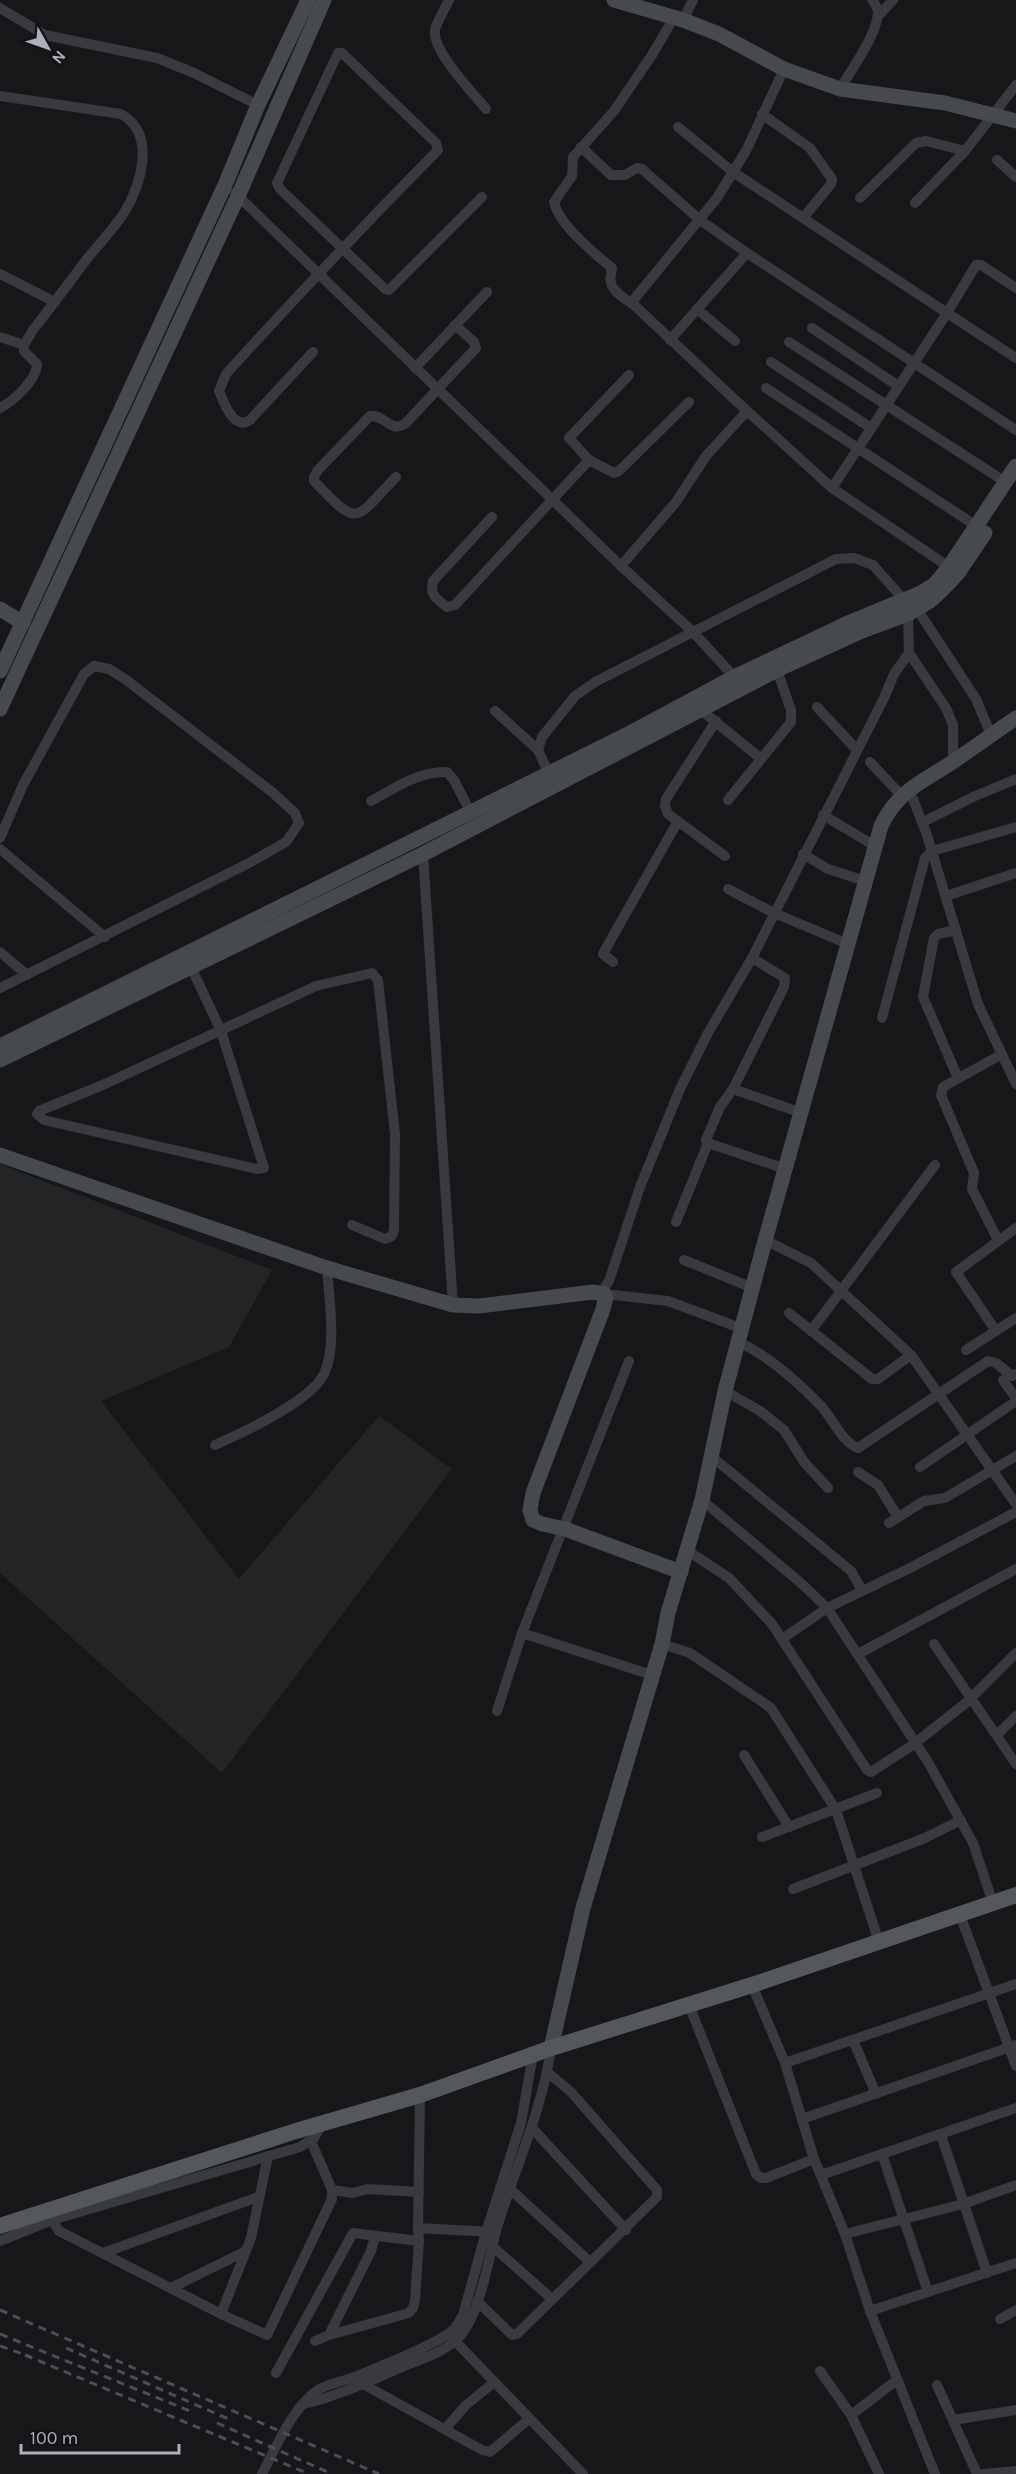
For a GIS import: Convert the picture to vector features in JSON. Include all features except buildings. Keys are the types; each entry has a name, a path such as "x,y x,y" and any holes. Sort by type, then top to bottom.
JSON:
{"main road":[{"path":"0,2226 296,2131 420,2095 533,2054 689,2005 1016,1895"}],"street":[{"path":"0,671 308,0"},
{"path":"0,709 238,196 324,0"},
{"path":"449,0 435,30 436,42 486,109"},
{"path":"693,0 614,111 573,157 572,176 556,198 555,206 570,228 612,268 610,281 612,287 622,298 633,304 832,488 949,567"},
{"path":"873,0 877,6 878,16"},
{"path":"840,89 864,47 878,16 893,0"},
{"path":"619,1 719,34 784,69 840,89 945,103 1016,121"},
{"path":"0,8 45,35 157,58 194,73 258,105"},
{"path":"313,352 250,420 245,423 234,419 219,391 226,374 317,274 342,248 438,150 436,143 342,53 338,53 277,183 280,189 342,248 385,290 389,291 482,197"},
{"path":"633,304 635,298 717,198 746,151 784,69"},
{"path":"915,203 965,151 1016,85"},
{"path":"0,96 112,111 128,118 136,126 142,139 143,157 138,179 124,212 24,345 24,351 37,364 36,373 10,402 0,408"},
{"path":"762,114 810,148 832,179 831,184 803,218"},
{"path":"678,127 733,172 1016,358"},
{"path":"860,198 916,143 926,141 965,151"},
{"path":"581,147 611,175 625,175 637,168 642,169 700,220 747,253 1016,430"},
{"path":"997,160 1016,177"},
{"path":"225,185 551,500 693,632 739,682"},
{"path":"670,340 747,253"},
{"path":"832,488 976,265 981,265 1016,288"},
{"path":"0,274 55,302"},
{"path":"415,368 487,292"},
{"path":"698,309 735,341"},
{"path":"396,477 367,508 354,515 338,507 314,481 314,477 370,416 377,416 393,427 399,427 476,348 474,342 455,325"},
{"path":"812,328 898,386"},
{"path":"0,337 24,345"},
{"path":"789,342 885,406 1011,484"},
{"path":"771,362 871,428"},
{"path":"629,375 569,438 571,443 589,460 614,473 619,471 689,402"},
{"path":"766,388 978,527"},
{"path":"621,566 676,502 706,456 747,411"},
{"path":"492,517 433,581 430,589 433,596 447,607 455,605 589,460"},
{"path":"0,1046 739,682 848,623 930,601 958,573 1011,484 1016,466"},
{"path":"0,1060 190,965 423,854 701,710 739,682 777,670 910,608 949,567 1011,484"},
{"path":"538,750 542,737 575,696 595,682 836,559 844,557 862,560 873,565 910,608 976,699 991,735"},
{"path":"910,608 907,640 909,653 946,708 953,725 953,762"},
{"path":"0,609 23,623"},
{"path":"603,1294 640,1187 680,1089 708,1033 752,958 894,674 909,653"},
{"path":"0,838 23,785 72,694 84,674 94,666 109,669 125,679 272,792 295,813 299,823 286,842 105,937 0,988"},
{"path":"728,800 791,722 792,716 777,670"},
{"path":"817,707 857,750"},
{"path":"701,710 760,758"},
{"path":"495,711 538,750 549,774"},
{"path":"303,2404 321,2400 422,2359 455,2341 468,2326 492,2246 491,2232 532,2128 548,2072 551,2048 583,1908 688,1551 702,1500 725,1391 765,1240 875,846 886,816 905,792 1016,718"},
{"path":"716,721 665,803 668,814 725,856"},
{"path":"870,762 905,792 923,822 978,1004 1016,1084"},
{"path":"371,801 411,779 430,772 447,772 454,780 471,813"},
{"path":"923,822 1016,779"},
{"path":"823,815 875,846"},
{"path":"614,962 603,954 678,822"},
{"path":"882,1018 925,858 932,851 1016,827"},
{"path":"0,849 105,937"},
{"path":"423,854 453,1305"},
{"path":"803,854 828,869 865,881"},
{"path":"946,896 1016,873"},
{"path":"728,889 774,913 848,944"},
{"path":"956,930 938,933 934,938 923,997 958,1078"},
{"path":"0,952 27,975"},
{"path":"676,1222 708,1143 707,1135 720,1107 733,1089 784,987 785,978 779,972 752,958"},
{"path":"190,965 221,1031 264,1168 260,1169 44,1120 37,1114 39,1111 221,1031 316,986 369,973 377,977 395,1134 394,1230 392,1236 385,1239 352,1225"},
{"path":"998,1240 972,1189 974,1173 941,1095 943,1087 1002,1054"},
{"path":"733,1089 802,1113"},
{"path":"708,1143 786,1169"},
{"path":"0,1155 327,1268 453,1305 479,1306 603,1294 668,1301 741,1336 790,1377 822,1408 851,1445 858,1448 988,1362 996,1363 1012,1376 1016,1374"},
{"path":"812,1331 935,1166"},
{"path":"996,1331 956,1272 1016,1228"},
{"path":"765,1240 811,1263 910,1355 1016,1504"},
{"path":"684,1260 753,1288"},
{"path":"215,1445 257,1426 304,1394 323,1375 329,1357 327,1268"},
{"path":"603,1294 606,1298 602,1312 533,1493 530,1510 533,1520 565,1529 681,1572"},
{"path":"789,1312 873,1379 878,1379 910,1355"},
{"path":"966,1350 1016,1318"},
{"path":"497,1711 522,1634 629,1361"},
{"path":"920,1467 1016,1400 1003,1380"},
{"path":"725,1391 760,1411 784,1430 804,1462 828,1488"},
{"path":"711,1456 851,1571 862,1590"},
{"path":"858,1472 878,1485 894,1520 924,1501 945,1498 1016,1456"},
{"path":"702,1500 802,1584 827,1608 914,1744 928,1762 974,1843 993,1903"},
{"path":"782,1639 827,1608 910,1568 1016,1512"},
{"path":"688,1551 729,1578 772,1624 867,1770 871,1772 914,1744 972,1697 1016,1653"},
{"path":"858,1654 1016,1569"},
{"path":"522,1634 652,1675"},
{"path":"662,1644 690,1653 771,1708 836,1810 879,1942"},
{"path":"934,1644 1016,1764"},
{"path":"997,1735 1016,1716"},
{"path":"744,1755 789,1827"},
{"path":"762,1837 877,1794"},
{"path":"793,1889 925,1838 961,1820"},
{"path":"960,1915 1013,2046 1016,2066"},
{"path":"752,1984 785,2063 814,2158 845,2234 870,2311 935,2474"},
{"path":"785,2063 1016,1984"},
{"path":"689,2005 756,2174 760,2178 766,2178 814,2158"},
{"path":"853,2040 876,2094"},
{"path":"802,2119 1013,2046"},
{"path":"262,2474 279,2440 303,2404 318,2390 359,2375 452,2332 463,2315 491,2232 521,2123 533,2054"},
{"path":"477,2301 512,2335 517,2334 656,2201 657,2190 571,2092 548,2072"},
{"path":"315,2341 328,2335 409,2313 413,2308 419,2241 420,2095"},
{"path":"820,2175 1016,2108"},
{"path":"0,2241 52,2220 300,2146 311,2140 323,2123"},
{"path":"532,2128 626,2230"},
{"path":"941,2134 987,2273"},
{"path":"52,2220 59,2230 267,2335 331,2206 332,2190 311,2140"},
{"path":"882,2154 928,2292"},
{"path":"220,2313 250,2238 268,2156"},
{"path":"845,2234 963,2204 1016,2184"},
{"path":"332,2190 353,2193 367,2188 419,2192"},
{"path":"510,2188 590,2262"},
{"path":"103,2253 258,2197"},
{"path":"418,2228 491,2232"},
{"path":"276,2373 353,2233 419,2241"},
{"path":"328,2335 371,2251 375,2236"},
{"path":"492,2246 552,2299"},
{"path":"171,2288 246,2251"},
{"path":"870,2311 1016,2263"},
{"path":"1000,2319 1016,2310"},
{"path":"455,2341 583,2474"},
{"path":"820,2371 851,2415 879,2474"},
{"path":"851,2415 897,2380"},
{"path":"445,2429 465,2406 493,2383"},
{"path":"363,2384 490,2452 528,2419"},
{"path":"937,2385 977,2474"},
{"path":"953,2420 1016,2410"},
{"path":"983,2474 1016,2471"}],"shaded area":[{"path":"0,1164 272,1270 229,1347 101,1401 239,1579 379,1416 452,1469 222,1773 0,1573"}],"railway":[{"path":"0,2310 379,2474"},
{"path":"0,2334 190,2411"},
{"path":"0,2346 31,2357"},
{"path":"66,2348 233,2421"},
{"path":"25,2355 309,2474"},
{"path":"217,2423 332,2474"}]}
